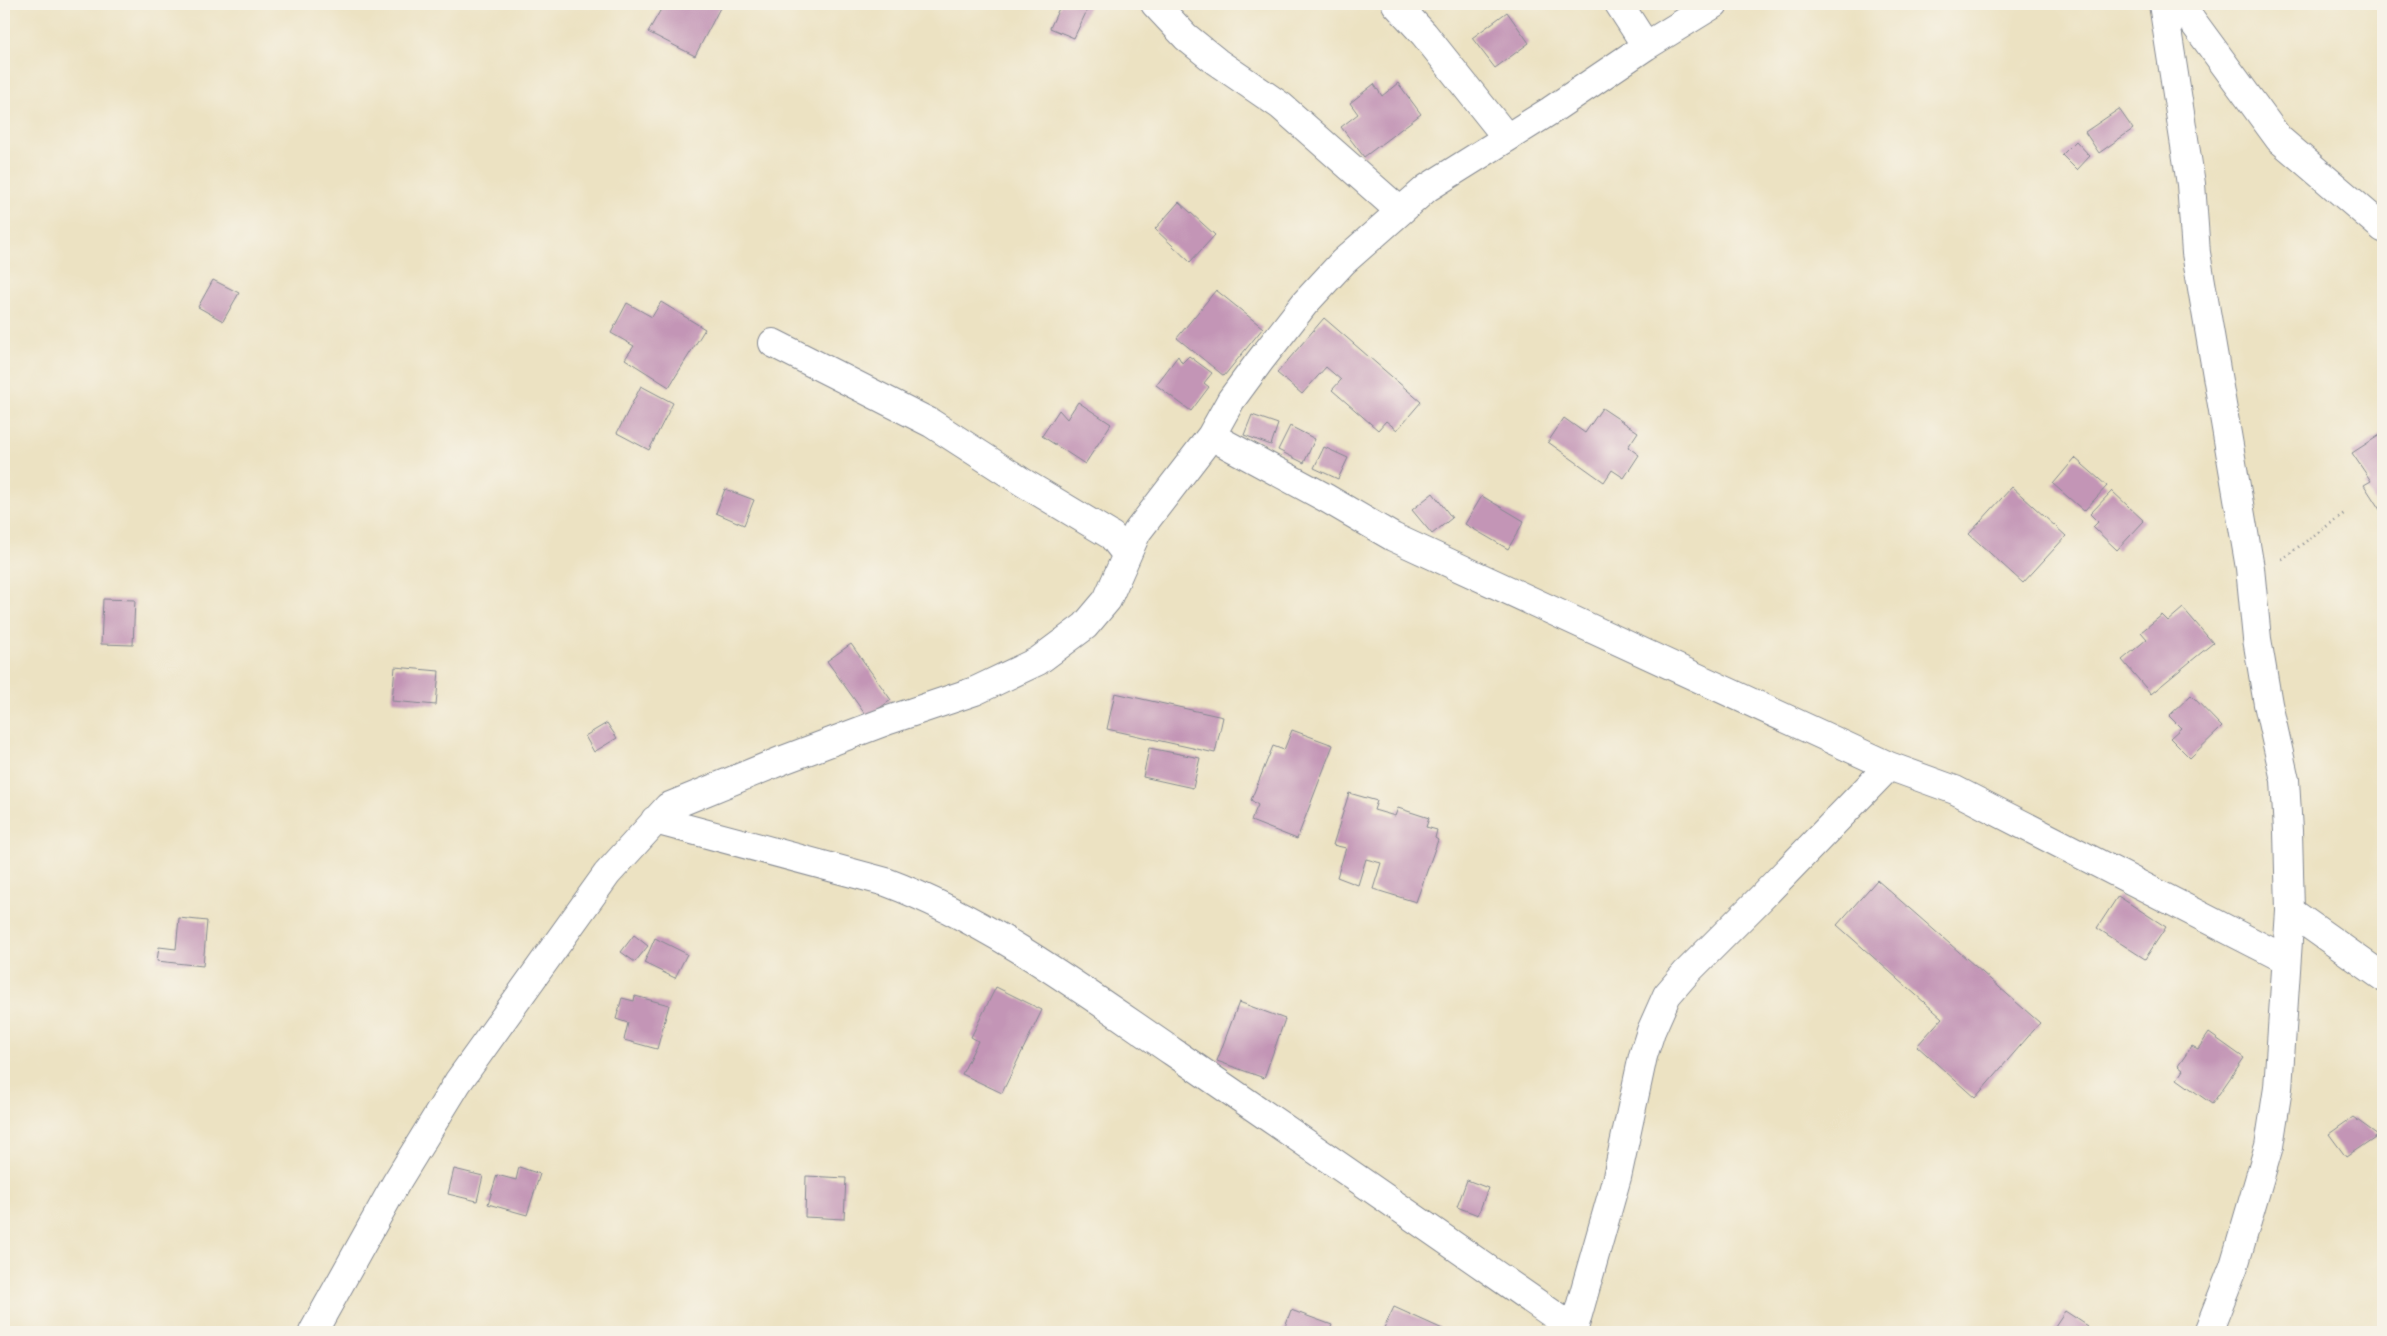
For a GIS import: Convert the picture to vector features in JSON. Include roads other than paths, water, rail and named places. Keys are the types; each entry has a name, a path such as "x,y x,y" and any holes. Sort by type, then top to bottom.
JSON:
{"street":[{"path":"1156,4 1186,37 1217,62 1282,106 1400,211"},
{"path":"1396,4 1424,34 1507,138"},
{"path":"1619,4 1646,46"},
{"path":"313,1332 406,1166 458,1082 607,874 668,807 782,760 975,690 1038,661 1085,626 1100,611 1107,600 1137,532 1211,436 1231,400 1305,303 1343,262 1426,188 1714,4"},
{"path":"2162,4 2191,184 2199,273 2251,582 2267,695 2285,780 2290,911 2285,959 2278,1088 2269,1146 2234,1266 2208,1332"},
{"path":"2180,4 2279,139 2383,228"},
{"path":"773,343 931,424 1112,536 1126,554"},
{"path":"1211,436 1326,498 1393,537 1889,766 1955,790 2285,959"},
{"path":"656,820 886,882 921,895 963,916 1144,1032 1573,1330 1617,1177 1643,1056 1651,1031 1668,994 1706,952 1762,898 1889,766"},
{"path":"2290,911 2383,977"}]}
